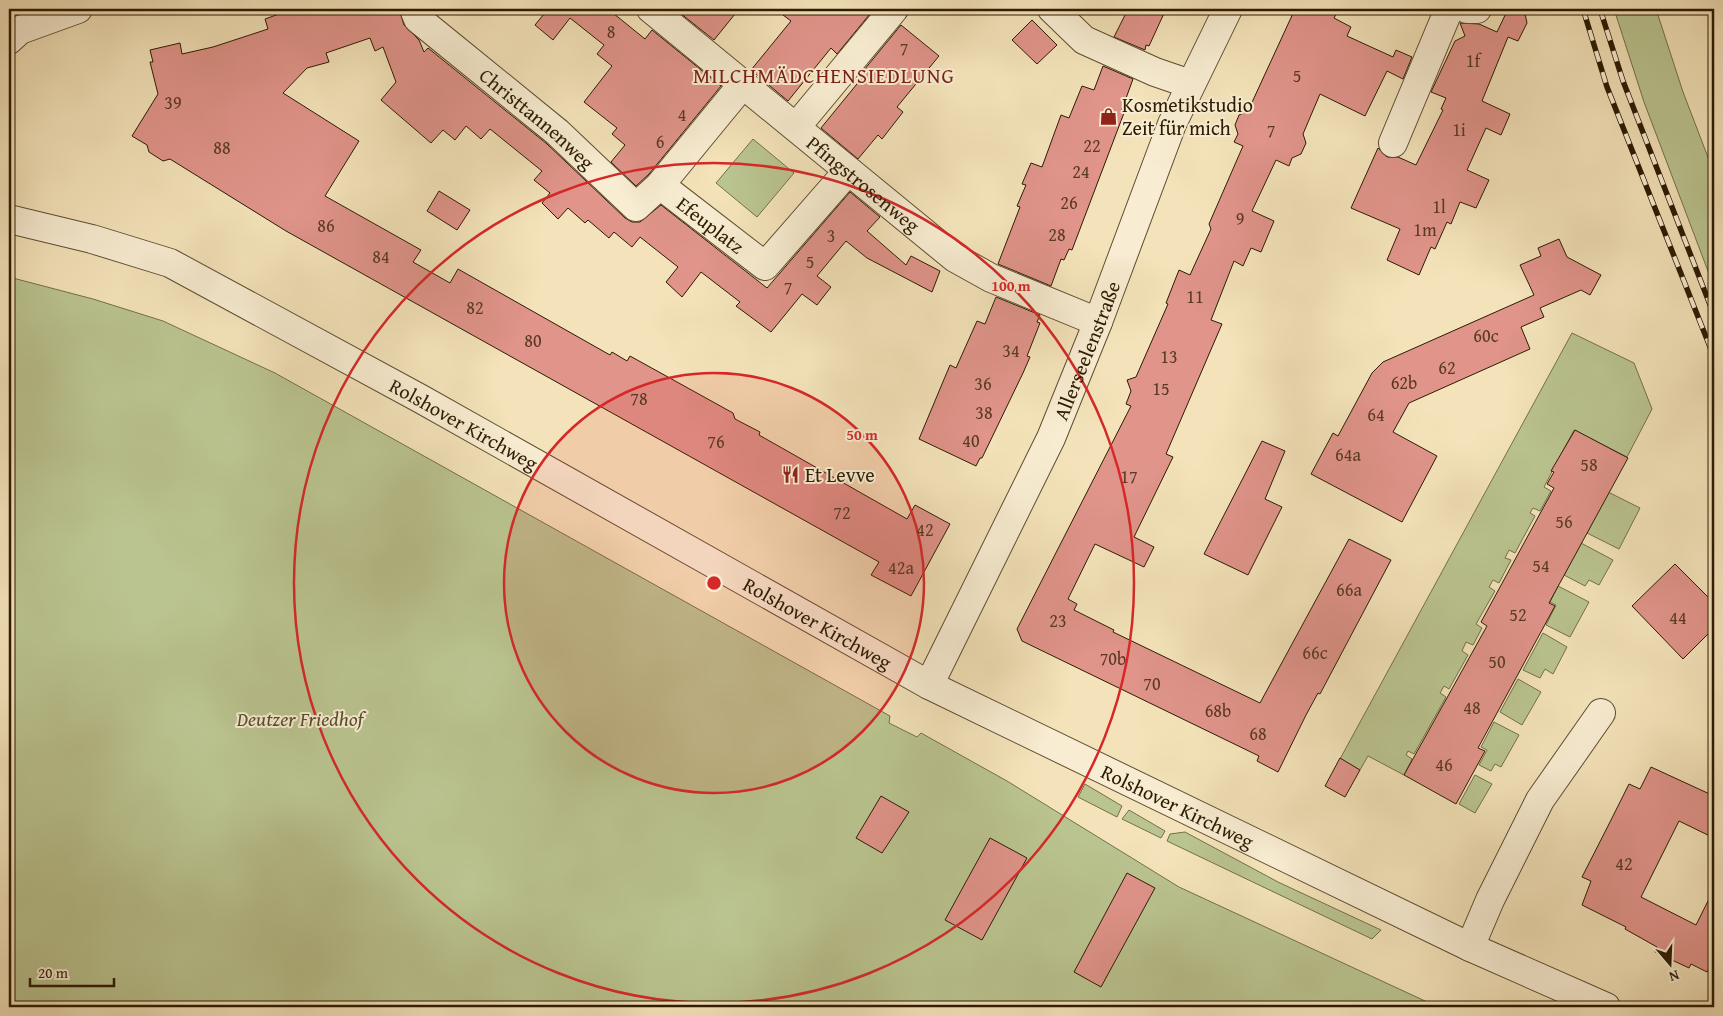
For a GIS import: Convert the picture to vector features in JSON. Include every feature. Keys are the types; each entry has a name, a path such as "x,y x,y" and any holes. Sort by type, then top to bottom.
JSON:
{"street":[{"path":"9,40 20,30 78,9"},
{"name":"Christtannenweg","path":"414,9 418,19 557,132 636,207 660,184"},
{"name":"Pfingstrosenweg","path":"651,9 955,258 991,278 1098,322"},
{"path":"796,127 894,9"},
{"path":"1052,9 1084,40 1155,72 1190,84"},
{"name":"Allerseelenstraße","path":"929,685 1051,438 1098,322 1172,124 1228,9"},
{"path":"1393,143 1449,9"},
{"path":"1468,9 1477,9"},
{"name":"Efeuplatz","path":"743,84 660,184 765,266 848,171"},
{"name":"Rolshover Kirchweg","path":"9,219 92,239 170,263 421,399 929,685 1470,946 1606,1007"},
{"path":"1470,946 1490,900 1540,800 1601,713"}],"green space":[{"path":"1614,9 1656,9 1683,92 1714,173 1714,287 1644,102"},
{"path":"753,139 794,173 757,217 716,183"},
{"name":"Deutzer Friedhof","path":"9,277 93,299 163,321 275,373 890,716 889,723 917,737 921,733 1007,781 1179,887 1438,1007 9,1007"},
{"path":"1572,333 1634,363 1652,409 1627,457 1574,430 1544,487 1551,491 1540,511 1533,508 1530,513 1535,516 1515,553 1509,550 1505,558 1511,560 1499,583 1493,580 1489,587 1495,591 1476,624 1482,628 1473,645 1466,642 1462,651 1468,655 1449,689 1444,686 1440,693 1446,697 1414,754 1408,751 1406,755 1412,759 1404,775 1368,756 1360,770 1340,759"},
{"path":"1608,492 1640,508 1619,549 1587,533"},
{"path":"1581,543 1613,560 1599,585 1589,580 1585,586 1564,575"},
{"path":"1558,586 1589,602 1570,637 1546,625 1556,605 1550,602"},
{"path":"1543,633 1567,647 1553,674 1545,669 1540,678 1523,670"},
{"path":"1518,679 1541,692 1522,725 1500,712"},
{"path":"1494,722 1519,735 1501,767 1495,764 1491,771 1479,765 1487,750 1481,747"},
{"path":"1475,775 1492,784 1475,813 1459,804"},
{"path":"1085,784 1122,806 1117,817 1078,797"},
{"path":"1129,810 1165,831 1161,838 1122,819"},
{"path":"1185,832 1278,882 1381,930 1372,939 1167,841 1170,834"}],"building":[{"path":"293,9 399,9 404,25 419,40 424,52 428,48 547,144 625,218 632,222 640,222 661,205 767,288 850,192 880,217 867,231 906,265 911,256 940,271 932,292 867,258 846,241 817,276 831,287 817,305 802,294 771,332 736,306 740,302 701,272 682,297 666,282 678,267 640,237 632,247 614,232 609,238 588,220 585,223 568,208 558,219 542,203 550,193 534,180 542,171 490,129 481,139 466,126 455,140 443,130 431,143 381,100 396,82 383,47 375,51 370,38 326,53 329,62 307,68 283,93 359,141 325,196 421,250 413,262 450,283 458,269 610,355 612,352 627,361 630,356 733,413 735,419 760,432 759,435 907,519 915,505 950,524 911,596 871,575 879,562 286,231 170,159 163,161 149,152 147,145 132,136 158,94 150,62 153,62 150,50 180,43 182,54 213,47 268,29 265,19"},
{"path":"548,9 608,9 645,39 652,30 721,86 649,174 636,186 611,162 625,145 612,134 617,128 584,102 612,66 597,54 604,45 570,18 553,40 535,25"},
{"path":"675,9 739,9 714,40"},
{"path":"775,9 874,9 837,54 831,48 788,101 751,70 791,21"},
{"path":"1128,9 1166,9 1149,46 1146,45 1145,50 1114,37"},
{"path":"1295,9 1339,9 1334,18 1351,27 1347,36 1393,57 1396,50 1412,57 1403,79 1387,71 1365,116 1320,94 1303,134 1306,143 1301,154 1292,158 1289,166 1276,160 1252,211 1274,221 1261,252 1251,248 1243,266 1234,261 1211,320 1222,324 1166,454 1173,457 1134,537 1154,547 1144,567 1095,544 1068,599 1077,604 1074,610 1114,630 1113,632 1260,703 1349,539 1391,560 1320,694 1318,693 1306,715 1278,772 1257,761 1259,756 1022,641 1017,629 1131,406 1126,404 1131,391 1127,380 1136,377 1168,304 1166,303 1179,270 1190,275 1211,229 1209,224 1243,146 1234,142 1238,134 1235,125 1239,115 1248,111"},
{"path":"1508,9 1524,9 1527,23 1518,41 1508,37 1482,101 1510,114 1501,135 1486,128 1467,170 1489,180 1476,208 1460,202 1451,224 1447,222 1435,249 1431,247 1419,275 1387,260 1400,229 1351,208 1378,148 1387,157 1398,157 1416,165 1443,110 1441,109 1446,98 1431,92 1455,41 1465,36 1460,23 1479,24 1497,32"},
{"path":"1032,20 1057,45 1037,64 1012,40"},
{"path":"901,25 939,56 897,107 903,112 882,139 878,135 858,159 821,128 861,79 859,76"},
{"path":"1103,66 1133,79 1121,112 1124,113 1072,250 1069,249 1064,260 1061,259 1051,286 998,264 1020,207 1017,206 1026,185 1022,184 1031,163 1042,167 1061,115 1069,118 1082,86 1094,90"},
{"path":"439,191 470,210 457,230 427,211"},
{"path":"1559,239 1567,257 1601,275 1590,295 1581,290 1540,308 1544,317 1521,327 1530,349 1409,403 1393,432 1437,456 1402,522 1311,474 1333,433 1338,436 1372,373 1383,362 1534,295 1520,265 1541,256 1538,248"},
{"path":"996,297 1040,315 1037,322 1040,323 1027,356 1030,357 1023,373 982,458 980,458 976,466 919,439 950,365 956,368 977,321 985,324"},
{"path":"1575,430 1628,458 1549,603 1555,606 1478,748 1485,751 1456,804 1404,775 1487,626 1481,622 1554,488 1547,484 1554,472 1551,471"},
{"path":"1262,441 1285,451 1265,499 1282,507 1248,575 1204,554"},
{"path":"1675,564 1714,603 1714,628 1683,659 1632,606"},
{"path":"1340,758 1360,770 1345,797 1325,786"},
{"path":"1651,767 1714,796 1714,838 1679,821 1641,897 1696,925 1714,889 1714,959 1707,972 1691,964 1689,968 1655,952 1657,947 1625,929 1626,927 1582,905 1591,881 1582,877 1629,784 1640,789"},
{"path":"881,796 909,812 882,853 856,838"},
{"path":"990,838 1027,858 982,940 945,920"},
{"path":"1127,873 1155,888 1101,987 1074,972"}],"railway":[{"path":"1583,9 1607,87 1714,357"},
{"path":"1600,9 1623,81 1714,315"}],"place":[{"name":"Kosmetikstudio Zeit für mich","path":"1108,116"},
{"name":"Et Levve","path":"791,474"}],"district":[{"name":"MILCHMÄDCHENSIEDLUNG","path":"824,75"}]}
